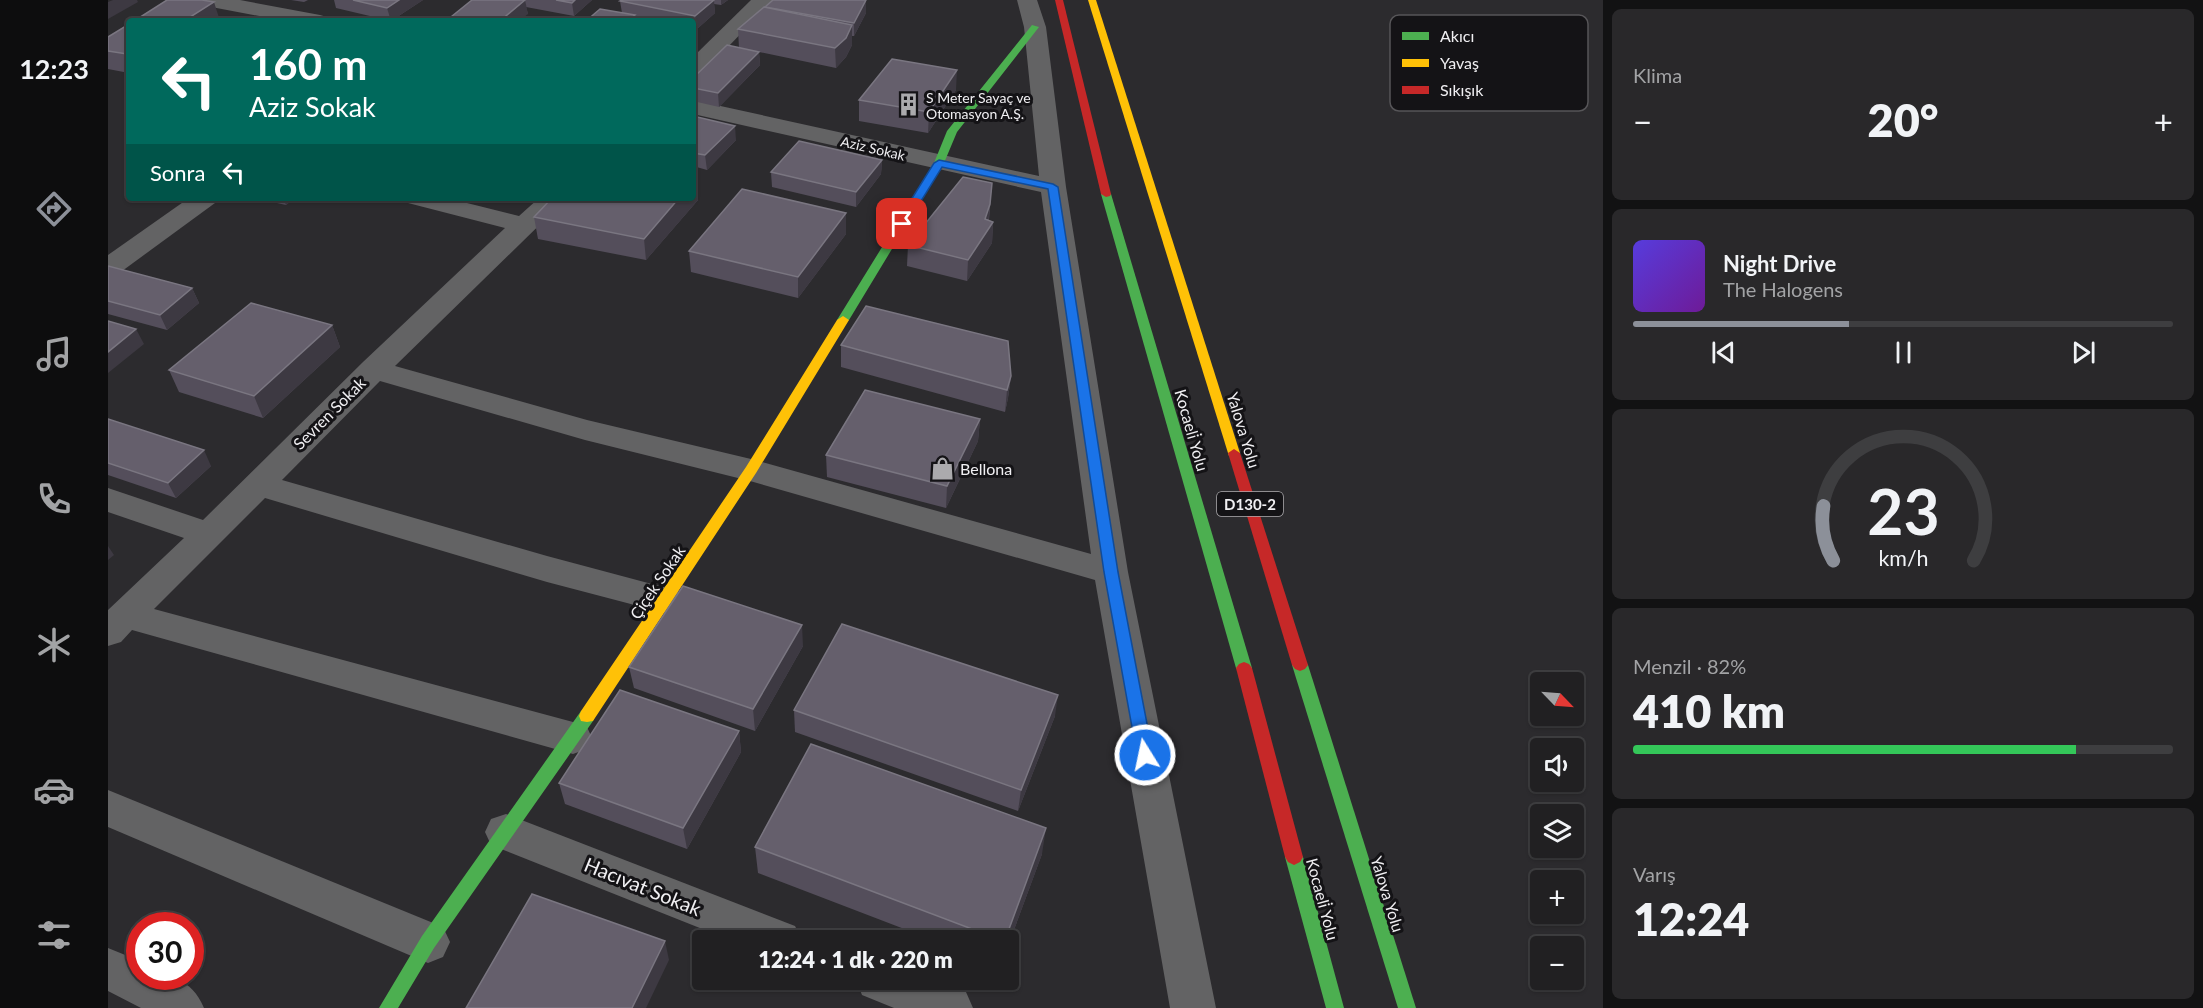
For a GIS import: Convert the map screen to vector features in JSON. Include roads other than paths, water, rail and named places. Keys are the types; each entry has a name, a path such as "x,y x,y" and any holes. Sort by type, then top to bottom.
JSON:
{"main road":[{"name":"Kocaeli̇ Yolu","path":"1059,0 1107,198 1227,607 1335,1008"},
{"name":"Yalova Yolu","path":"1092,0 1407,1008"},
{"name":"Çiçek Sokak","path":"388,1008 428,942 573,738 752,470 939,163 952,131 1035,27"}],"street":[{"path":"206,0 304,18"},
{"path":"696,67 763,0"},
{"path":"1027,0 1035,27 1053,187 1111,572 1193,1008"},
{"name":"Aziz Sokak","path":"696,108 1053,187"},
{"path":"108,268 120,246 201,201"},
{"path":"429,201 524,225"},
{"name":"Sevren Sokak","path":"117,624 374,369 551,201"},
{"path":"374,369 585,430 752,470 1111,572"},
{"path":"259,485 547,569 665,600"},
{"path":"108,500 209,534"},
{"path":"117,624 573,738"},
{"path":"108,808 428,942"},
{"name":"Hacıvat Sokak","path":"506,832 755,930"},
{"path":"108,969 148,987 181,1008"},
{"path":"904,990 950,1008"}],"place":[{"name":"S Meter Sayaç ve Otomasyon A.Ş.","path":"908,105"},
{"name":"Bellona","path":"942,468"}]}
